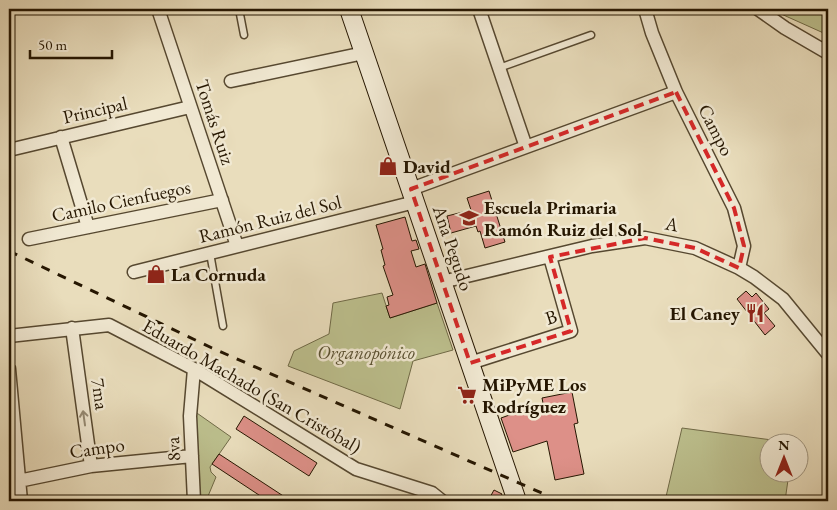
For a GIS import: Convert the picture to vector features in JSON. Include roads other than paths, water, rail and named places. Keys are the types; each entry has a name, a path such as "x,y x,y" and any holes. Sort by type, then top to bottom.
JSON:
{"street":[{"name":"Tomás Ruiz","path":"158,9 237,246"},
{"name":"Ana Pegudo","path":"349,9 517,501"},
{"path":"479,9 526,147"},
{"name":"Campo","path":"645,9 652,33 676,92 734,208 744,246 739,268"},
{"path":"758,9 784,28 828,53"},
{"path":"230,81 364,53"},
{"name":"Ramón Ruiz del Sol","path":"134,272 237,246 413,195 526,147 676,92"},
{"name":"Principal","path":"9,150 190,107"},
{"path":"61,137 88,228"},
{"name":"Camilo Cienfuegos","path":"29,240 222,200"},
{"name":"A","path":"442,282 592,246 645,238 695,248 739,268 783,299 828,354"},
{"name":"B","path":"470,363 571,331 550,257"},
{"name":"Eduardo Machado (San Cristóbal)","path":"9,336 109,325 194,369 356,468 432,493 442,501"},
{"name":"7ma","path":"72,328 91,466"},
{"path":"9,369 14,482 21,501"},
{"name":"8va","path":"194,369 190,416 194,501"},
{"path":"191,394 208,378"},
{"name":"Campo","path":"14,482 91,466 192,456"}],"lane":[{"path":"239,9 244,34"},
{"path":"499,68 591,35"},
{"path":"210,253 223,326"}],"railway":[{"path":"9,251 212,348 560,501"}],"place":[{"name":"David","path":"388,166"},
{"name":"Escuela Primaria Ramón Ruiz del Sol","path":"469,218"},
{"name":"La Cornuda","path":"156,274"},
{"name":"El Caney","path":"755,313"},
{"name":"MiPyME Los Rodríguez","path":"467,395"}],"park label":[{"name":"Organopónico","path":"366,352"}]}
